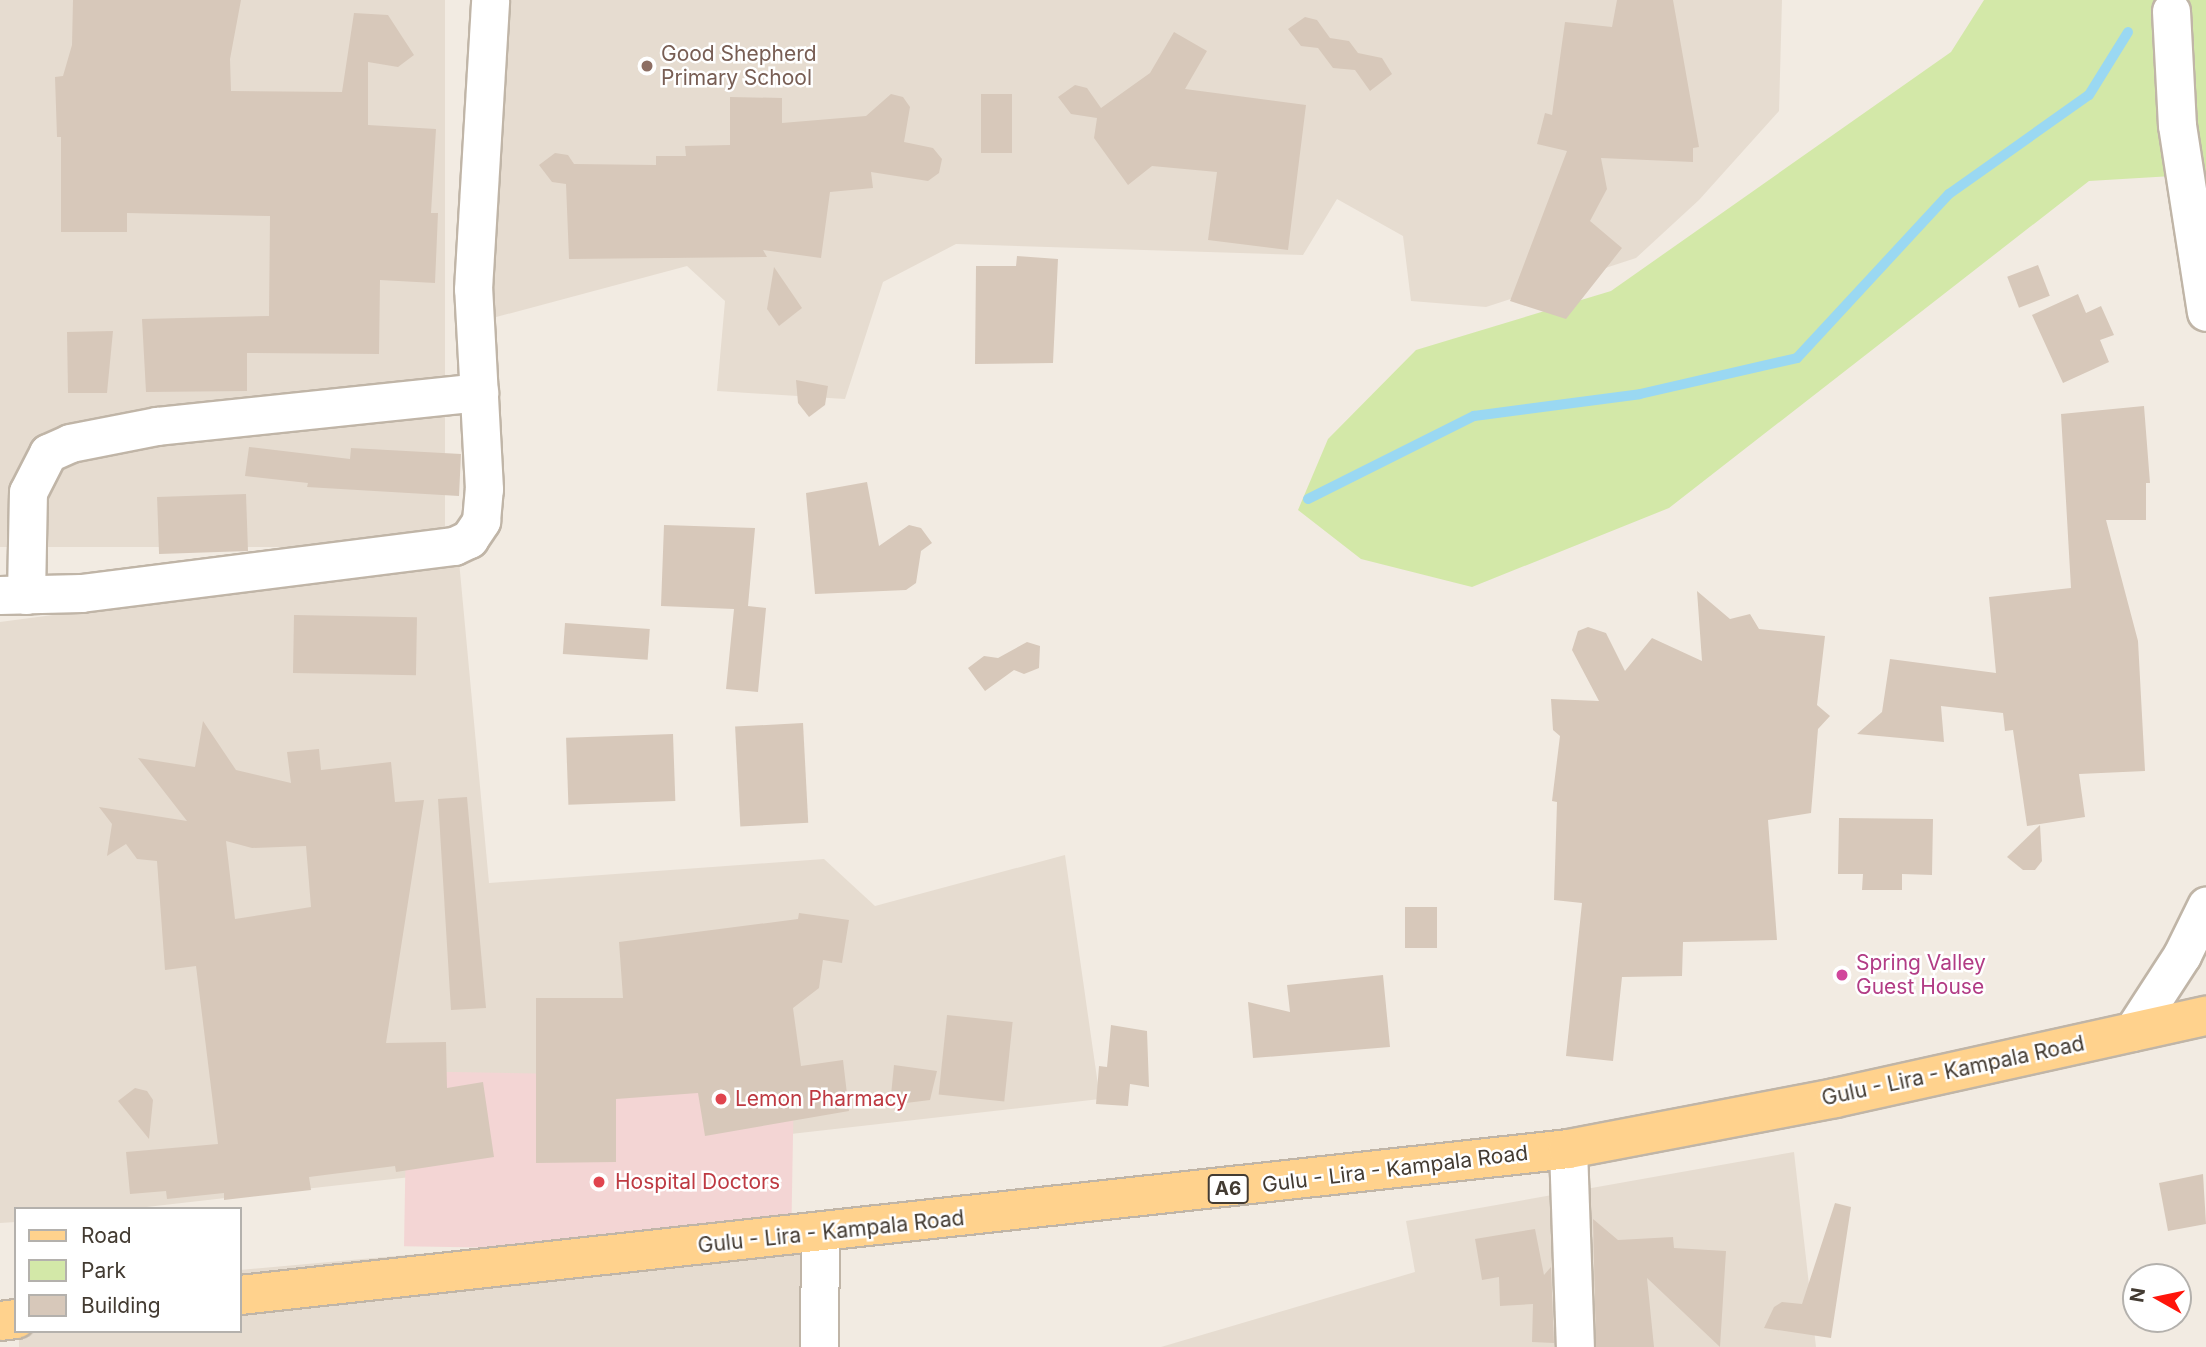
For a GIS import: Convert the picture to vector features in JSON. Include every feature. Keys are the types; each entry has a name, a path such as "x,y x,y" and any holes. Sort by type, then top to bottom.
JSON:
{"main road":[{"name":"Gulu - Lira - Kampala Road","path":"242,1295 1568,1149 1835,1098 2206,1016"}],"street":[{"path":"479,392 158,426 70,443 48,453 28,492 13,595 81,593 454,546 469,539 481,521 484,489 479,392 473,289 490,0"},
{"path":"2171,11 2177,125 2206,312"},
{"path":"2132,1032 2182,955 2206,906"},
{"path":"1568,1149 1576,1347"},
{"path":"819,1347 820,1233"}],"shaded area":[{"path":"0,0 445,0 445,547 0,547"},
{"path":"484,0 1782,0 1779,111 1699,200 1636,258 1486,307 1411,301 1403,236 1337,199 1303,255 956,244 883,282 845,399 717,391 725,301 687,266 474,323"},
{"path":"459,561 489,883 824,859 875,906 1065,855 1100,1099 147,1207 14,1207 14,1222 0,1223 0,622"},
{"name":"Hospital Doctors","path":"407,1071 794,1078 791,1253 404,1246"},
{"path":"1794,1152 1816,1347 1161,1347 1415,1272 1406,1221"},
{"path":"830,1217 818,1347 19,1347 19,1333 242,1333 242,1270"}],"green space":[{"path":"1984,0 2206,0 2206,174 2089,181 1669,508 1472,587 1361,559 1298,510 1328,439 1416,350 1611,291 1951,52"}],"building":[{"path":"73,0 241,0 230,59 231,91 342,92 354,13 388,15 414,55 398,67 368,62 368,125 436,129 431,213 438,213 435,283 380,280 379,354 247,353 247,391 146,392 142,319 269,316 270,216 127,213 127,232 61,232 61,137 57,137 55,77 63,76 72,45"},
{"path":"1617,0 1673,0 1699,147 1693,148 1693,162 1601,158 1607,189 1590,221 1622,248 1566,319 1510,301 1567,151 1537,144 1545,113 1552,115 1565,22 1612,27"},
{"path":"1305,17 1317,20 1330,38 1349,41 1358,53 1382,58 1392,74 1370,91 1355,70 1333,68 1318,48 1301,46 1288,29"},
{"path":"1174,32 1207,51 1185,89 1306,105 1288,250 1208,240 1217,172 1152,166 1128,185 1094,138 1097,118 1071,114 1058,97 1075,85 1087,88 1101,108 1150,73"},
{"path":"891,94 903,97 910,107 904,142 933,148 942,159 939,173 928,181 871,172 873,188 830,192 821,258 763,250 767,257 569,259 566,184 552,182 539,165 555,153 568,155 574,164 656,165 656,156 686,156 685,146 730,145 730,97 782,98 782,123 866,116"},
{"path":"981,94 1012,94 1012,153 981,153"},
{"path":"1017,256 1058,259 1053,363 975,364 976,266 1016,266"},
{"path":"2038,265 2050,296 2019,308 2007,277"},
{"path":"774,267 802,308 779,326 767,309"},
{"path":"2078,294 2086,313 2101,306 2114,335 2100,340 2109,362 2063,383 2032,315"},
{"path":"113,331 107,393 68,393 67,332"},
{"path":"796,380 828,386 825,405 809,417 798,403"},
{"path":"2144,406 2150,483 2146,483 2146,520 2106,520 2138,641 2145,771 2079,774 2085,817 2027,826 2013,730 2005,731 2003,713 1941,706 1944,742 1857,734 1882,712 1890,659 1996,673 1989,597 2071,588 2061,414"},
{"path":"249,447 350,459 351,448 461,454 459,496 307,487 308,483 245,476"},
{"path":"867,482 879,546 909,525 921,528 932,543 921,551 916,583 906,590 815,594 806,493"},
{"path":"246,494 248,551 159,554 157,497"},
{"path":"664,525 755,528 748,606 766,608 758,692 726,689 734,609 661,606"},
{"path":"1697,591 1730,619 1750,614 1759,629 1825,636 1817,705 1830,716 1818,729 1811,813 1768,820 1777,940 1683,942 1682,976 1622,977 1613,1061 1566,1056 1582,903 1554,900 1557,802 1552,801 1560,736 1553,730 1551,699 1599,701 1572,650 1578,631 1588,627 1606,633 1625,671 1652,638 1702,661"},
{"path":"294,615 417,617 416,675 293,673"},
{"path":"565,623 650,629 648,660 563,654"},
{"path":"1027,642 1040,646 1039,668 1024,674 1014,670 985,691 968,668 984,656 998,658"},
{"path":"203,721 236,770 291,783 287,752 319,749 321,770 391,762 395,802 424,800 386,1043 446,1042 447,1088 483,1082 494,1157 396,1172 395,1166 309,1177 311,1190 224,1200 224,1193 167,1199 166,1191 130,1194 126,1152 218,1144 196,966 165,970 157,861 137,859 126,844 107,856 112,824 99,807 187,821 138,758 195,767","holes":["226,841 252,848 306,846 311,907 235,919"]},
{"path":"803,723 808,823 740,826 735,727"},
{"path":"673,734 675,801 568,805 566,738"},
{"path":"467,797 486,1008 451,1010 438,799"},
{"path":"1839,818 1933,819 1932,875 1902,874 1902,890 1862,890 1863,874 1838,874"},
{"path":"2040,825 2042,861 2035,870 2023,870 2007,857"},
{"path":"1405,907 1437,907 1437,948 1405,948"},
{"path":"799,913 849,920 842,963 823,960 819,988 793,1008 801,1066 843,1060 849,1111 705,1136 698,1093 616,1099 616,1162 536,1163 536,998 623,998 619,942 798,919"},
{"path":"1383,975 1390,1047 1253,1058 1248,1002 1290,1012 1287,985"},
{"path":"947,1015 1013,1022 1004,1101 939,1095"},
{"path":"1111,1025 1147,1031 1149,1087 1130,1084 1128,1106 1096,1104 1099,1066 1107,1067"},
{"path":"894,1065 937,1071 930,1100 890,1105"},
{"path":"135,1088 147,1091 153,1100 149,1139 118,1101"},
{"path":"2203,1174 2206,1224 2168,1231 2159,1183"},
{"path":"1835,1203 1851,1207 1831,1338 1764,1328 1774,1307 1782,1302 1802,1304"},
{"path":"1593,1219 1618,1240 1673,1237 1674,1248 1726,1251 1720,1347 1647,1278 1654,1347 1596,1347"},
{"path":"1535,1229 1544,1275 1551,1267 1554,1343 1532,1342 1533,1304 1500,1306 1499,1277 1482,1280 1475,1239"}],"waterway":[{"path":"1308,499 1474,416 1640,394 1797,358 1949,194 2089,95 2128,32"}],"place":[{"name":"Good Shepherd Primary School","path":"647,66"},
{"name":"Spring Valley Guest House","path":"1842,975"},
{"name":"Lemon Pharmacy","path":"721,1099"},
{"name":"Hospital Doctors","path":"599,1182"}]}
